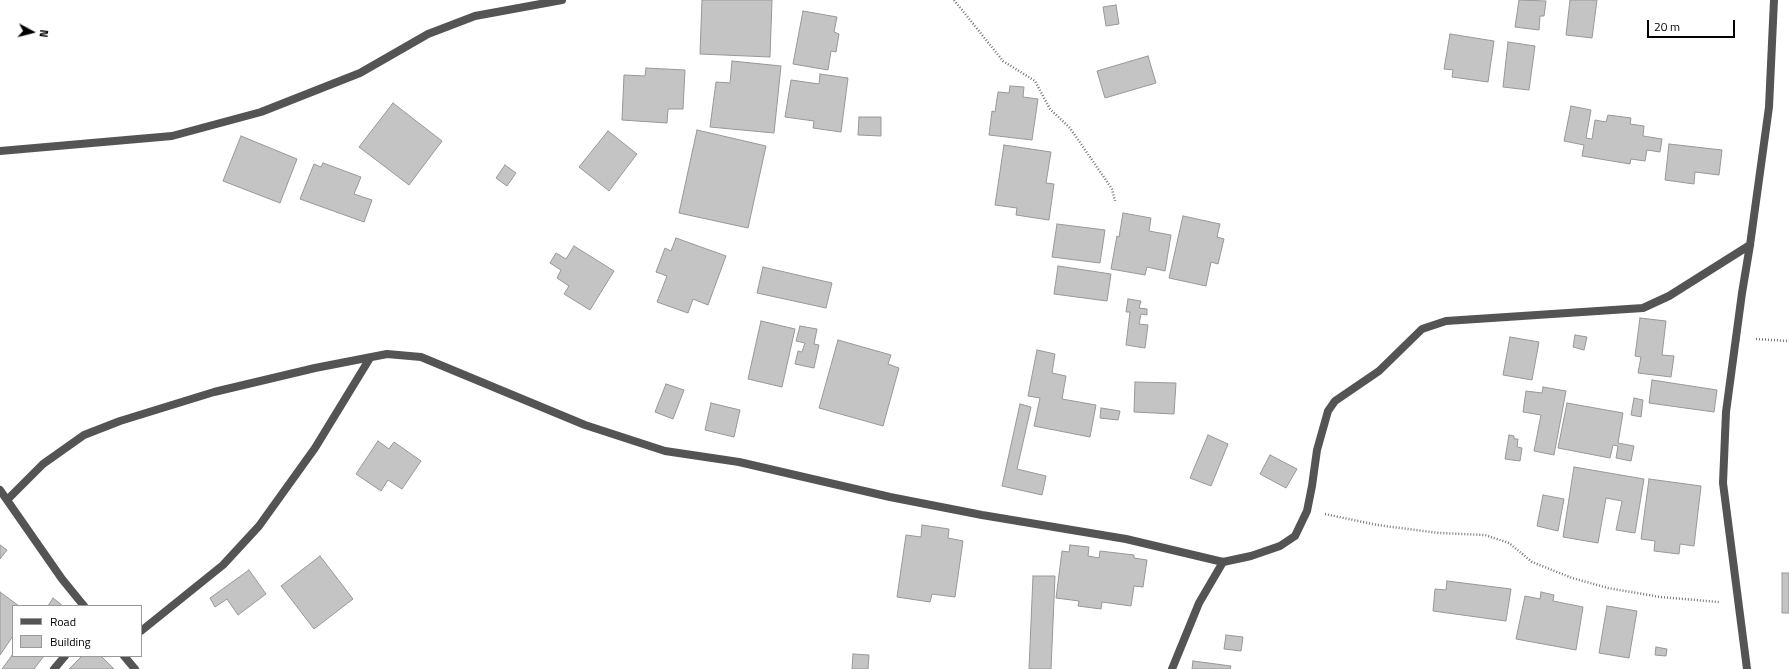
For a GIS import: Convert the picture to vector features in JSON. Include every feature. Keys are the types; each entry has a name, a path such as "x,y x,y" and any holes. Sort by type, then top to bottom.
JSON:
{"street":[{"path":"0,151 172,136 254,114 360,73 428,34 475,16 562,0"},
{"path":"1747,669 1723,483 1726,412 1769,107 1774,0"},
{"path":"6,500 43,464 84,435 214,392 315,368 387,354 421,357 557,414 665,451 739,462 890,497 982,515 1126,538 1223,562 1251,556 1280,546 1295,536 1307,511 1317,450 1328,411 1334,401 1379,371 1422,329 1446,321 1643,308 1675,293 1750,245"},
{"path":"142,630 222,565 259,526 315,448 370,358"},
{"path":"0,490 62,579 83,605"},
{"path":"1172,669 1199,603 1223,562"},
{"path":"54,669 65,657"},
{"path":"125,657 135,669"}],"path":[{"path":"954,0 1003,61 1035,81 1050,109 1070,128 1112,189 1115,200"},
{"path":"1736,338 1789,341"},
{"path":"1307,511 1377,525 1423,531 1485,535 1509,543 1532,562 1572,578 1608,588 1660,597 1738,604"}],"building":[{"path":"702,0 772,0 770,57 700,54"},
{"path":"1519,0 1546,1 1544,16 1540,16 1539,30 1515,27"},
{"path":"1570,0 1597,0 1592,38 1566,35"},
{"path":"1116,5 1119,24 1106,26 1103,7"},
{"path":"803,11 837,17 834,32 839,34 836,52 831,51 828,70 793,64"},
{"path":"1450,34 1494,41 1488,82 1452,77 1453,70 1444,69"},
{"path":"1508,42 1535,46 1529,90 1503,87"},
{"path":"1148,56 1156,83 1105,98 1097,71"},
{"path":"732,61 781,66 774,133 710,127 716,82 730,83"},
{"path":"646,68 685,70 683,109 668,109 667,123 622,120 624,75 645,76"},
{"path":"820,74 848,78 841,132 813,128 814,121 785,117 791,80 819,84"},
{"path":"1010,86 1024,87 1023,97 1038,99 1032,140 989,135 992,111 995,112 998,92 1009,93"},
{"path":"393,103 442,141 409,185 359,147"},
{"path":"1571,106 1591,110 1586,138 1592,139 1595,120 1606,122 1608,115 1631,118 1630,124 1644,126 1643,136 1662,139 1660,152 1647,150 1645,161 1631,159 1630,164 1582,156 1584,145 1564,141"},
{"path":"859,117 881,117 881,136 858,135"},
{"path":"697,130 766,146 748,228 679,213"},
{"path":"608,131 637,154 609,191 579,167"},
{"path":"241,136 297,159 280,203 223,181"},
{"path":"1669,144 1722,150 1719,175 1695,172 1694,184 1665,180"},
{"path":"1004,145 1051,152 1046,183 1054,184 1049,220 1016,215 1017,208 995,205"},
{"path":"323,163 361,177 354,194 372,200 364,222 300,199 314,164 321,167"},
{"path":"505,165 516,173 507,186 496,178"},
{"path":"1123,213 1151,218 1149,231 1171,235 1165,271 1147,267 1145,275 1111,269"},
{"path":"1183,216 1220,224 1217,237 1224,239 1218,264 1211,262 1206,286 1169,278"},
{"path":"1057,224 1105,230 1100,263 1052,257"},
{"path":"676,238 726,256 708,305 693,299 688,313 657,302 667,276 656,272 665,248 671,251"},
{"path":"574,246 614,271 590,310 564,294 569,286 557,278 561,270 550,263 556,253 566,259"},
{"path":"1058,266 1111,274 1107,301 1054,294"},
{"path":"763,267 832,283 826,308 757,293"},
{"path":"1128,299 1141,301 1139,308 1147,309 1147,315 1141,314 1139,324 1148,325 1145,348 1126,345 1130,312 1126,312"},
{"path":"1640,318 1666,321 1662,355 1674,356 1671,377 1638,373 1641,357 1635,356"},
{"path":"761,321 795,329 782,387 748,379"},
{"path":"800,326 817,329 814,344 819,345 814,368 795,364 798,351 802,352 805,343 796,341"},
{"path":"1575,335 1587,337 1584,350 1573,347"},
{"path":"1510,337 1539,342 1532,380 1503,375"},
{"path":"838,340 891,355 888,364 899,368 883,426 819,408"},
{"path":"1037,350 1055,354 1052,373 1066,376 1062,399 1096,405 1090,437 1034,426 1040,398 1028,396"},
{"path":"1652,380 1717,390 1714,412 1649,403"},
{"path":"1135,382 1176,383 1174,414 1134,412"},
{"path":"666,384 684,390 673,419 655,412"},
{"path":"1543,387 1566,391 1554,455 1534,451 1541,415 1523,412 1526,391 1542,393"},
{"path":"1634,398 1643,400 1641,417 1631,415"},
{"path":"711,403 740,410 734,437 705,430"},
{"path":"1567,403 1623,413 1618,443 1634,446 1631,461 1616,458 1618,446 1613,445 1610,458 1558,448"},
{"path":"1020,404 1031,407 1017,469 1046,476 1042,495 1002,486"},
{"path":"1101,408 1120,411 1118,420 1100,418"},
{"path":"1208,435 1228,444 1211,486 1190,478"},
{"path":"1509,435 1514,436 1514,439 1518,439 1517,447 1522,448 1520,461 1505,459"},
{"path":"378,441 389,449 394,442 421,461 402,489 388,480 381,491 356,474"},
{"path":"1270,455 1297,469 1286,488 1260,474"},
{"path":"1574,467 1644,479 1635,533 1616,530 1622,501 1606,498 1598,543 1563,537"},
{"path":"1649,479 1701,486 1694,546 1680,544 1679,554 1654,551 1655,541 1641,539"},
{"path":"1543,495 1564,499 1558,531 1537,526"},
{"path":"922,525 949,529 948,538 963,541 955,597 932,594 930,602 897,597 906,535 921,537"},
{"path":"0,545 7,550 0,559"},
{"path":"1070,545 1089,547 1088,556 1099,558 1100,551 1134,555 1134,558 1147,560 1143,587 1134,586 1131,606 1102,602 1101,609 1078,606 1079,601 1056,598 1062,551 1069,552"},
{"path":"320,556 353,599 314,629 281,586"},
{"path":"249,570 266,594 238,615 227,599 215,607 210,598"},
{"path":"1782,573 1789,573 1789,613 1782,613"},
{"path":"1033,576 1055,576 1051,669 1029,669"},
{"path":"1447,581 1511,589 1506,621 1433,611 1435,589 1446,590"},
{"path":"0,592 18,605 12,605 12,637 0,655"},
{"path":"1541,592 1554,595 1553,601 1583,607 1576,650 1516,639 1525,596 1540,599"},
{"path":"53,598 62,605 49,605"},
{"path":"1607,606 1637,611 1629,658 1599,653"},
{"path":"1226,635 1243,637 1241,651 1224,649"},
{"path":"1656,647 1667,649 1666,656 1655,655"},
{"path":"853,654 869,655 868,669 852,669"},
{"path":"12,655 12,657 43,657 34,669 2,669"},
{"path":"81,657 102,657 114,669 69,669"},
{"path":"1193,661 1231,666 1230,669 1192,669"}]}
